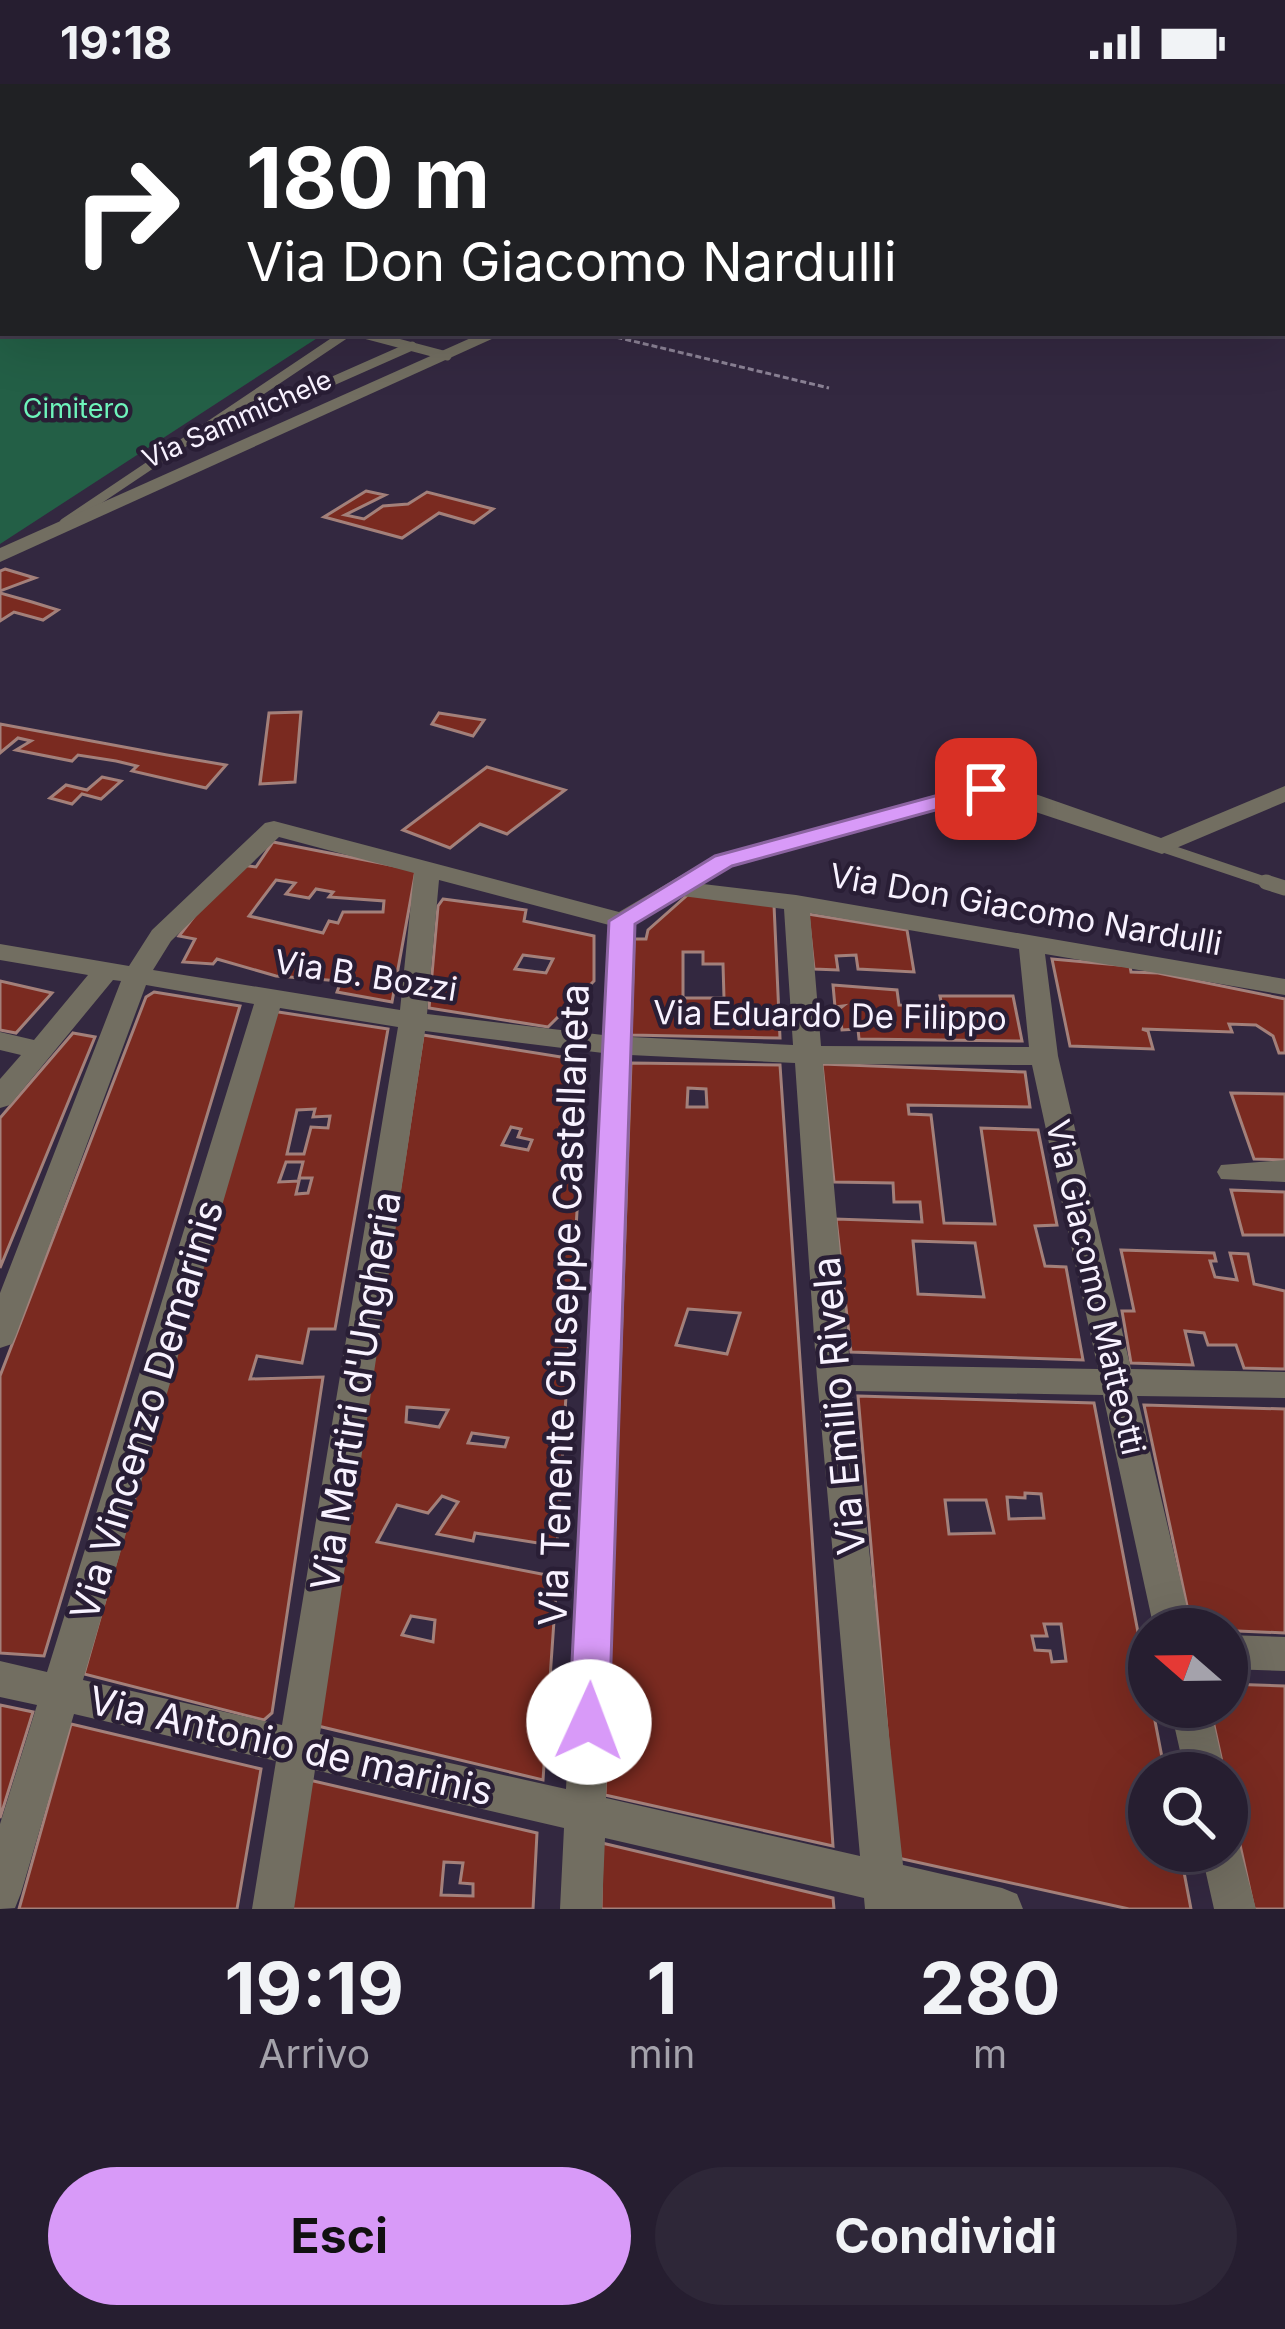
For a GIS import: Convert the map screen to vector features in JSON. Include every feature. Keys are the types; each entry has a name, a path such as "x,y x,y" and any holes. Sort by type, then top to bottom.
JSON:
{"street":[{"name":"Via Sammichele","path":"0,556 490,336"},
{"path":"0,1098 40,1049 274,828 622,921 724,861 986,789 1007,792 1162,847 1285,793"},
{"name":"Via Martiri d'Ungheria","path":"273,1909 413,1021 427,872"},
{"name":"Via Don Giacomo Nardulli","path":"676,888 796,903 1285,987"},
{"name":"Via Emilio Rivela","path":"796,903 834,1378 884,1896"},
{"name":"Via Tenente Giuseppe Castellaneta","path":"581,1909 622,921"},
{"name":"Via Giacomo Matteotti","path":"1031,942 1044,1056 1168,1608"},
{"name":"Via B. Bozzi","path":"0,952 413,1021 614,1045"},
{"path":"0,1335 122,972"},
{"name":"Via Vincenzo Demarinis","path":"0,1893 270,996"},
{"path":"0,1041 40,1049"},
{"name":"Via Eduardo De Filippo","path":"614,1045 810,1057 1044,1056"},
{"path":"1232,1172 1285,1171"},
{"path":"834,1378 1285,1385"},
{"path":"1248,1653 1285,1654"},
{"name":"Via Antonio de marinis","path":"0,1679 585,1812 884,1896 1002,1909"},
{"path":"1227,1872 1235,1909"}],"lane":[{"path":"64,524 343,336"},
{"path":"372,336 448,356"},
{"path":"164,456 412,346"},
{"path":"1162,847 1285,888"}],"path":[{"path":"612,336 829,388"}],"green space":[{"name":"Cimitero","path":"0,336 320,336 0,544"}],"building":[{"path":"366,491 385,495 345,515 364,519 383,506 408,504 427,492 493,509 474,523 439,513 402,538 324,517"},
{"path":"0,571 35,578 0,591"},
{"path":"0,593 58,610 43,620 14,612 0,621"},
{"path":"301,712 295,782 260,784 269,713"},
{"path":"439,713 484,720 473,736 432,724"},
{"path":"0,724 226,765 206,788 132,771 137,766 116,761 78,755 72,761 16,750 31,741 18,738 0,753"},
{"path":"487,767 565,790 507,834 480,824 450,848 403,830"},
{"path":"102,777 121,781 101,799 82,794 72,804 50,798 66,785 87,790"},
{"path":"273,842 416,870 392,1002 337,992 341,981 276,976 217,959 213,964 183,962 195,939 179,936 216,888 242,865 256,867","holes":["276,880 295,883 286,894 309,898 316,889 333,892 329,897 384,901 383,912 343,912 338,923 329,921 323,933 249,916"]},
{"path":"692,891 774,905 780,1038 631,1035 634,939 646,939 648,930","holes":["683,952 703,952 703,964 723,964 724,998 683,998"]},
{"path":"443,899 526,910 524,921 594,936 594,981 548,1027 429,1008 438,906","holes":["523,955 553,959 546,973 515,969"]},
{"path":"808,914 907,930 914,972 858,969 856,955 836,956 838,970 814,969"},
{"path":"1052,959 1130,966 1131,972 1158,973 1285,999 1285,1053 1279,1053 1273,1036 1256,1025 1229,1024 1232,1032 1142,1029 1148,1031 1153,1049 1070,1046"},
{"path":"0,981 52,993 16,1033 0,1030"},
{"path":"833,985 897,990 899,1005 942,1006 940,996 1013,996 1022,1041 859,1039 858,1029 842,1030 839,1009 843,1006 835,1007"},
{"path":"154,992 240,1006 44,1656 0,1653 0,1376 146,997"},
{"path":"272,1011 388,1029 335,1329 309,1329 302,1363 257,1356 250,1379 323,1377 272,1713 264,1720 84,1674","holes":["315,1109 313,1117 330,1116 328,1128 311,1127 304,1154 287,1154 297,1110","286,1162 303,1162 299,1178 312,1178 308,1193 296,1194 299,1181 279,1182"]},
{"path":"73,1033 95,1037 0,1268 0,1118"},
{"path":"423,1035 586,1061 557,1546 475,1533 473,1541 437,1534 458,1502 442,1496 428,1513 397,1505 377,1542 557,1577 543,1780 318,1726","holes":["511,1127 521,1129 518,1137 532,1140 528,1150 502,1145","407,1407 448,1410 439,1427 406,1422","472,1433 508,1438 505,1447 468,1443","411,1616 435,1620 433,1642 402,1635"]},
{"path":"631,1063 780,1065 833,1846 605,1795","holes":["688,1088 706,1089 707,1107 687,1107","688,1309 740,1313 727,1354 676,1345"]},
{"path":"822,1064 1025,1072 1030,1107 908,1105 909,1114 931,1115 944,1223 995,1224 981,1128 1038,1130 1057,1225 1035,1226 1045,1266 1066,1267 1083,1360 851,1352 836,1219 922,1222 920,1202 894,1202 893,1183 834,1182","holes":["913,1241 975,1243 984,1297 918,1294"]},
{"path":"1231,1093 1285,1094 1285,1160 1254,1159"},
{"path":"1231,1190 1285,1192 1285,1235 1243,1235"},
{"path":"1121,1250 1214,1253 1216,1261 1210,1261 1215,1277 1237,1280 1230,1253 1248,1254 1254,1284 1285,1291 1285,1369 1244,1368 1236,1345 1208,1345 1204,1333 1185,1331 1193,1365 1131,1363 1122,1311 1134,1311"},
{"path":"858,1396 1094,1403 1133,1608 1128,1608 1128,1728 1156,1728 1161,1752 1128,1752 1128,1872 1184,1872 1191,1909 1129,1909 898,1858","holes":["1041,1494 1044,1518 1009,1519 1007,1497","945,1500 986,1500 994,1533 949,1534","1044,1624 1061,1624 1066,1661 1052,1662 1050,1651 1035,1650 1032,1636 1047,1636"]},
{"path":"1144,1405 1285,1409 1285,1633 1248,1631 1248,1608 1188,1608"},
{"path":"1248,1685 1285,1686 1285,1909 1254,1909 1246,1872 1248,1752 1220,1752 1215,1728 1248,1728"},
{"path":"0,1705 33,1712 0,1818"},
{"path":"71,1724 261,1769 237,1909 19,1909"},
{"path":"305,1779 537,1833 533,1909 288,1909","holes":["444,1862 463,1863 460,1883 473,1884 473,1896 441,1895"]},
{"path":"602,1843 833,1898 834,1909 601,1909"}],"route":[{"path":"589,1722 622,921 724,861 986,789"}]}
